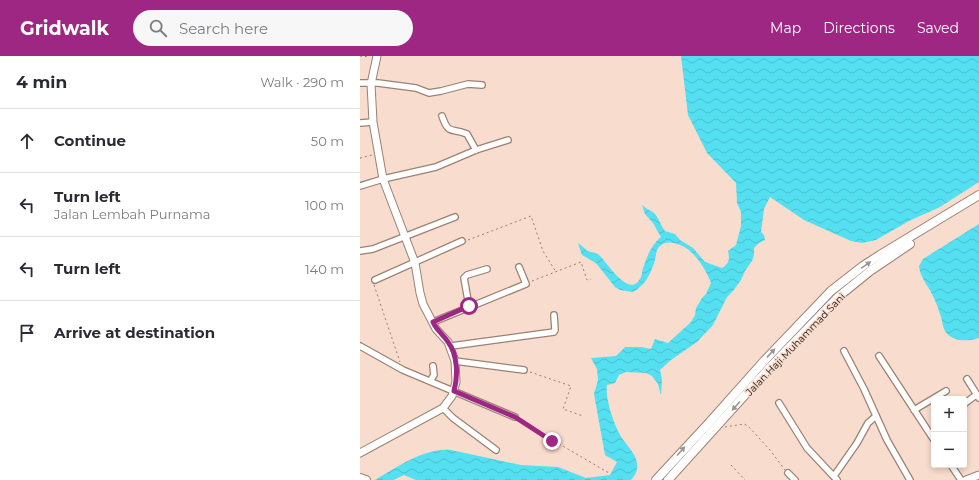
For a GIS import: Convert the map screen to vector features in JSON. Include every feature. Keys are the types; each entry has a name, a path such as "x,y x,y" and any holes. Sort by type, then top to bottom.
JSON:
{"main road":[{"path":"905,244 979,195"},
{"name":"Jalan Haji Muhammad Sani","path":"656,480 765,360 831,291 863,266 905,244 979,201"},
{"name":"Jalan Haji Muhammad Sani","path":"668,480 771,366 838,297 905,244"},
{"path":"708,424 715,429"},
{"path":"360,478 366,480"}],"street":[{"path":"360,453 443,408 452,396 456,382 455,361 451,346 436,329 427,313 420,293 415,263 383,179 373,122 371,84 377,57"},
{"path":"360,83 378,83 416,88 429,93 468,84 482,85"},
{"path":"442,116 450,130 467,134 476,150"},
{"path":"360,123 373,122"},
{"path":"360,186 383,179 436,167 476,150 508,140"},
{"path":"360,251 405,237 455,217"},
{"path":"375,280 462,241"},
{"path":"433,322 526,284 519,267"},
{"path":"469,306 464,278 487,269"},
{"path":"451,346 554,332 554,315"},
{"path":"360,346 403,370 515,417"},
{"path":"844,351 887,440 910,480"},
{"path":"879,356 931,436"},
{"path":"455,361 524,370"},
{"path":"430,381 434,375 433,366"},
{"path":"967,379 978,397 967,402"},
{"path":"914,410 946,391"},
{"path":"779,403 806,448 835,478 868,423 876,416"},
{"path":"443,408 453,418 496,450"},
{"path":"953,468 961,480"},
{"path":"788,472 795,480"},
{"path":"966,480 979,475"}],"path":[{"path":"360,56 377,57"},
{"path":"360,158 378,153"},
{"path":"462,241 472,239 531,216 543,251 556,272"},
{"path":"526,284 581,262 587,280 590,279"},
{"path":"375,280 374,286 403,370"},
{"path":"524,370 571,386 563,409 583,416"},
{"path":"515,417 552,441 609,473"},
{"path":"715,429 744,424 748,426 788,472"},
{"path":"731,465 745,480"}],"water":[{"path":"681,56 979,56 979,182 940,207 909,221 876,240 862,243 851,241 804,220 770,197 764,209 761,232 764,235 765,240 754,248 752,261 741,280 727,297 713,325 697,342 671,360 660,370 662,380 661,395 658,384 652,376 646,373 626,372 619,375 615,383 607,385 608,403 615,424 620,435 635,456 637,462 635,474 631,480 416,480 404,475 393,480 375,480 411,459 441,450 451,450 521,465 558,467 586,478 610,475 617,462 605,455 594,394 598,380 597,369 591,358 616,356 625,347 641,347 651,349 655,339 668,343 691,322 695,315 696,308 706,294 711,283 698,259 690,251 677,244 666,243 660,246 656,252 652,270 641,286 633,292 620,290 615,287 596,263 582,255 578,243 588,251 598,254 619,278 625,283 631,285 636,283 641,277 650,251 661,237 653,223 645,214 642,205 655,214 665,231 675,234 680,240 693,248 705,262 722,268 728,261 728,251 736,245 741,226 741,212 737,203 736,183 707,153 688,115"},
{"path":"979,224 979,338 959,340 950,336 944,329 936,304 922,277 919,266 923,259"}],"route":[{"path":"469,306 433,322 436,329 451,346 456,370 454,391 515,417 552,441"}]}
